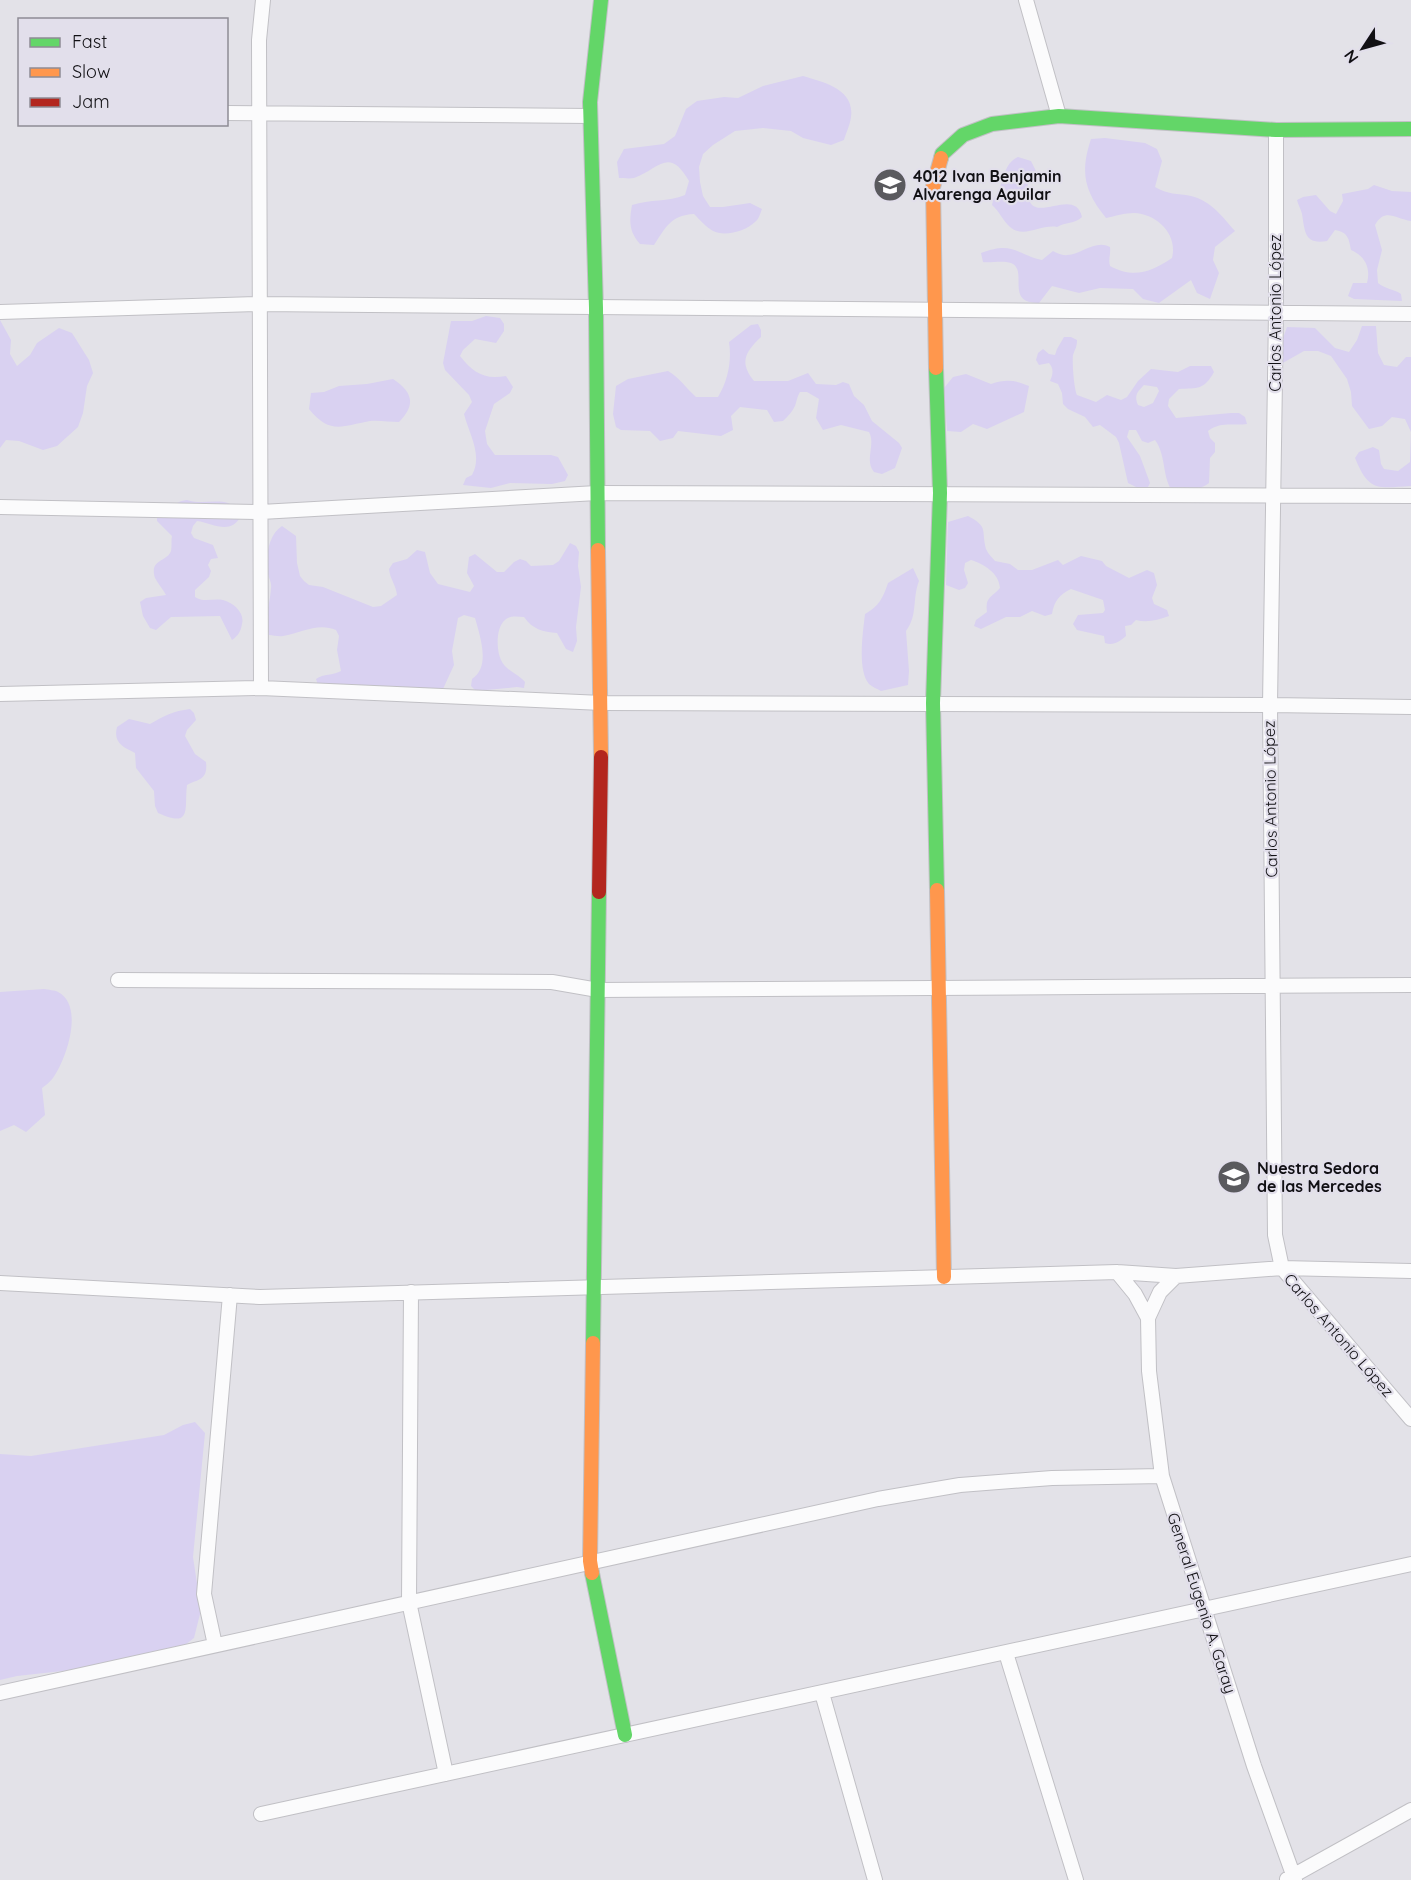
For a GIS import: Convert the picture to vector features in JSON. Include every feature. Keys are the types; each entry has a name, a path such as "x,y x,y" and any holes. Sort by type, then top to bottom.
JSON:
{"street":[{"path":"261,688 259,40 263,0"},
{"path":"601,0 590,102 596,308 597,493 602,703 590,1561 625,1736"},
{"path":"1026,0 1059,116"},
{"path":"228,113 590,116"},
{"path":"944,1277 933,704 940,493 934,310 933,187 942,154 963,135 992,124 1059,116 1276,130 1411,129"},
{"name":"Carlos Antonio López","path":"1276,130 1274,495 1269,705 1275,1235 1282,1268 1411,1419"},
{"path":"0,312 259,304 1411,314"},
{"path":"0,507 261,512 597,493 1411,496"},
{"path":"0,694 261,688 602,703 1411,707"},
{"path":"118,980 552,982 598,990 1411,985"},
{"path":"0,1283 260,1297 1117,1272 1176,1276 1282,1268 1411,1271"},
{"name":"General Eugenio A. Garay","path":"1117,1272 1135,1294 1148,1318"},
{"name":"General Eugenio A. Garay","path":"1176,1276 1160,1292 1148,1318 1149,1371 1162,1476 1292,1879"},
{"path":"411,1292 410,1602 446,1774"},
{"path":"214,1645 204,1594 231,1295"},
{"path":"0,1693 878,1499 960,1485 1052,1478 1162,1476"},
{"path":"261,1814 1411,1564"},
{"path":"1006,1653 1076,1880"},
{"path":"822,1693 875,1880"},
{"path":"1292,1879 1411,1810"}],"shaded area":[{"path":"803,76 836,88 848,100 851,117 844,140 831,145 803,138 791,131 763,128 735,131 703,154 699,167 703,196 710,207 750,203 762,209 756,221 741,230 718,233 710,229 694,214 686,215 670,223 654,245 640,244 631,226 632,205 685,195 689,181 682,170 669,162 634,178 619,178 617,162 624,149 664,144 675,136 686,109 697,101 724,97 738,98 763,86"},
{"path":"1105,138 1145,143 1157,149 1162,161 1155,187 1204,201 1216,210 1235,231 1215,247 1213,260 1219,273 1210,299 1197,293 1191,280 1159,303 1143,299 1133,289 1100,288 1079,293 1052,286 1039,303 1028,302 1022,298 1020,293 1016,267 1008,262 983,262 981,253 1001,248 1008,248 1042,260 1053,251 1067,255 1099,245 1110,247 1110,266 1127,272 1149,270 1172,258 1173,249 1169,233 1158,221 1134,213 1106,218 1093,199 1086,181 1086,161 1091,139"},
{"path":"1018,157 1031,161 1037,173 1028,183 1029,198 1033,206 1041,208 1069,204 1077,208 1082,217 1057,227 1021,232 1010,227 992,205 1007,168"},
{"path":"1374,185 1392,191 1411,192 1411,221 1387,215 1375,225 1382,250 1377,270 1378,283 1401,294 1402,301 1354,299 1348,296 1353,283 1367,283 1366,263 1351,250 1343,232 1335,230 1327,241 1319,242 1310,239 1305,231 1302,212 1297,200 1316,195 1330,211 1336,214 1343,201 1342,194 1368,189"},
{"path":"486,316 500,318 504,324 504,331 496,343 475,339 460,356 479,374 491,377 506,376 513,387 510,393 494,404 485,431 487,444 495,455 558,457 568,475 565,481 552,484 510,483 491,488 463,485 466,478 472,475 476,460 476,452 464,414 472,402 469,395 445,370 443,363 451,321 472,321"},
{"path":"0,320 11,340 10,354 17,366 30,355 37,343 59,328 72,333 89,360 93,373 87,386 83,413 78,427 57,446 43,450 19,441 6,440 0,448"},
{"path":"758,324 761,337 751,348 745,363 754,381 788,381 808,373 816,384 836,385 843,382 849,384 854,396 864,405 872,421 902,448 895,468 882,474 874,472 870,463 871,437 869,432 841,425 823,430 816,418 819,399 807,392 800,392 794,408 783,421 774,422 767,410 740,407 731,416 733,430 721,436 678,431 673,438 660,441 650,431 621,430 616,427 613,414 616,386 628,379 668,371 696,397 718,397 728,370 729,342 751,325"},
{"path":"1362,326 1376,326 1378,353 1384,365 1397,367 1406,357 1411,357 1411,432 1405,419 1392,417 1382,426 1369,429 1352,406 1347,379 1331,356 1318,351 1304,351 1281,364 1282,341 1287,327 1315,328 1335,348 1349,352"},
{"path":"1064,337 1077,340 1073,355 1076,392 1077,395 1096,402 1107,395 1121,400 1127,397 1138,381 1151,369 1178,372 1190,366 1211,366 1214,372 1204,385 1179,389 1169,399 1168,406 1176,418 1239,413 1245,417 1247,424 1222,425 1208,431 1215,443 1215,452 1210,458 1209,483 1191,490 1171,489 1161,452 1155,440 1148,443 1142,441 1136,430 1129,430 1127,437 1140,456 1150,483 1147,489 1140,489 1128,483 1116,437 1100,425 1093,427 1085,417 1068,409 1063,404 1058,384 1050,381 1051,365 1049,363 1039,365 1036,360 1038,353 1043,349 1055,355","holes":["1144,385 1157,387 1159,391 1153,403 1144,407 1138,405 1137,394"]},
{"path":"966,374 991,384 1010,381 1029,386 1024,412 987,429 973,424 961,432 947,431 944,388 953,377"},
{"path":"393,379 405,389 410,399 408,410 399,422 370,421 337,427 330,426 323,423 309,409 311,393 324,392 339,386"},
{"path":"1411,432 1411,486 1375,486 1360,469 1355,458 1359,452 1373,447 1379,450 1384,469 1398,471 1410,462"},
{"path":"187,500 231,504 241,516 232,526 226,527 197,521 191,533 194,538 213,545 218,558 211,559 208,565 211,571 209,577 195,590 195,597 202,600 223,600 238,609 242,616 242,624 239,633 232,640 220,616 171,617 156,630 150,628 143,616 140,602 146,598 166,595 155,578 154,567 169,555 172,536 157,521 157,513"},
{"path":"968,516 982,526 986,549 995,561 1010,564 1018,570 1032,570 1058,560 1063,565 1081,556 1102,561 1106,566 1129,578 1147,570 1154,573 1157,585 1152,598 1154,604 1167,610 1169,616 1152,621 1136,620 1131,625 1125,626 1126,636 1108,644 1105,643 1104,636 1077,630 1073,624 1078,615 1103,613 1105,610 1103,600 1071,589 1058,599 1052,614 1045,616 1032,611 1020,617 1006,617 981,629 974,626 976,620 987,612 989,598 1000,588 997,578 990,570 971,560 965,563 964,570 968,583 965,588 959,590 946,585 948,522"},
{"path":"282,526 296,536 297,563 300,576 304,581 309,585 323,587 373,607 381,606 397,595 389,569 393,563 407,559 417,550 425,552 430,573 438,584 470,592 474,586 467,573 469,557 475,554 497,572 504,572 520,559 531,566 553,565 559,561 570,543 576,546 579,552 581,587 576,627 577,641 573,652 566,649 557,633 538,629 524,617 509,617 500,628 498,651 506,667 525,682 524,688 476,691 471,686 472,679 478,674 483,659 481,642 475,618 464,615 458,618 452,651 454,665 443,689 371,687 350,684 318,685 316,679 319,677 341,671 337,650 339,636 336,630 323,627 283,636 269,635 267,617 271,583 267,568 267,554 273,535"},
{"path":"913,568 919,581 914,613 906,631 908,685 881,691 869,684 863,670 865,614 880,601 888,583"},
{"path":"190,709 196,720 185,736 195,754 206,762 206,772 202,778 187,785 185,814 177,819 158,813 154,791 136,768 135,753 120,744 116,732 117,727 129,719 150,724 169,714"},
{"path":"44,989 58,992 66,999 70,1009 72,1021 67,1047 58,1070 42,1088 45,1115 26,1132 14,1125 0,1131 0,992"},
{"path":"195,1422 205,1433 193,1557 201,1610 194,1638 176,1652 99,1667 0,1680 0,1454 31,1456 164,1435 183,1425"}],"traffic: fast":[{"path":"598,550 596,308 590,102 601,0"},
{"path":"941,158 942,154 963,135 992,124 1059,116 1276,130 1411,129"},
{"path":"936,368 940,493 933,703 937,890"},
{"path":"593,1343 599,892"},
{"path":"592,1573 625,1735"}],"traffic: slow":[{"path":"936,368 933,187 941,158"},
{"path":"598,550 601,757"},
{"path":"937,890 944,1277"},
{"path":"592,1573 590,1561 593,1343"}],"traffic: jam":[{"path":"599,892 601,757"}],"place":[{"name":"4012 Ivan Benjamin Alvarenga Aguilar","path":"890,185"},
{"name":"Nuestra Sedora de las Mercedes","path":"1234,1177"}]}
